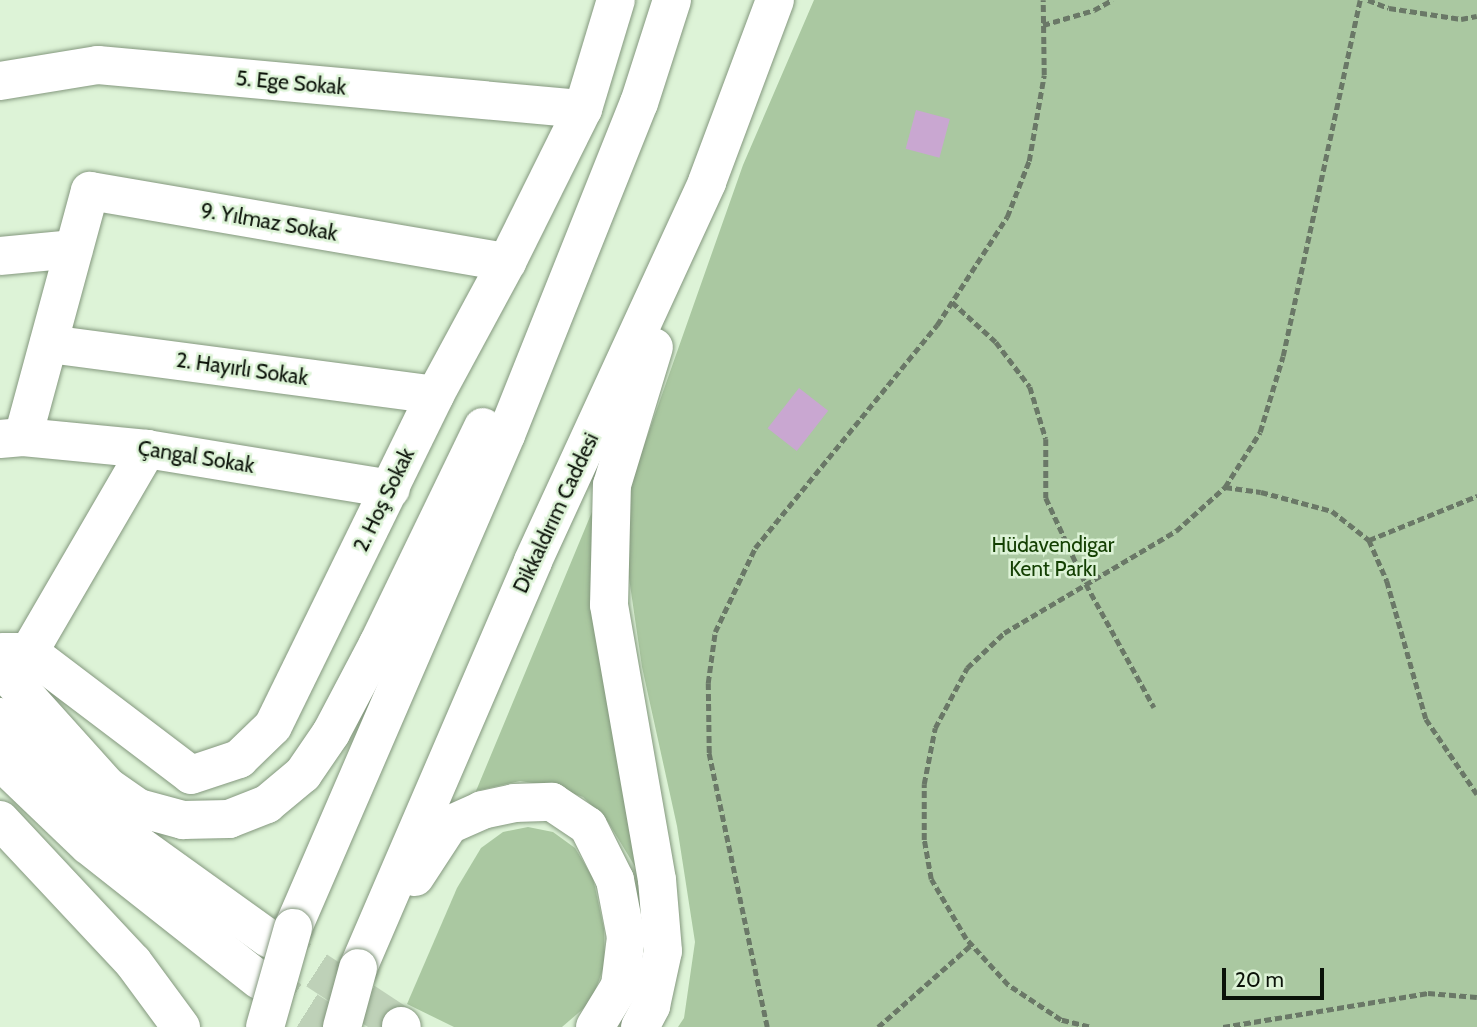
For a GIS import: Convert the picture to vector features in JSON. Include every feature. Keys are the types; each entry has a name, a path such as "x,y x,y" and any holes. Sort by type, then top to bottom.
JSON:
{"main road":[{"name":"2. Hoş Sokak","path":"10,657 191,775 239,759 272,726 435,395 507,262 583,109 616,0"},
{"path":"265,1027 281,933 506,435 639,103 672,0"},
{"name":"Dikkaldırım Caddesi","path":"342,1027 358,968 517,597 707,182 775,0"},
{"name":"5. Ege Sokak","path":"0,81 98,65 583,109"},
{"path":"640,1027 650,1006 663,951 657,880 609,605 612,485 707,182"},
{"name":"9. Yılmaz Sokak","path":"11,438 49,344 90,191 507,262"},
{"path":"147,449 10,657 107,786 139,808 183,820 229,819 267,804 303,774 331,733 378,644 516,356 586,237"},
{"path":"0,256 74,249"},
{"name":"2. Hayırlı Sokak","path":"49,344 435,395"},
{"name":"Çangal Sokak","path":"11,438 147,449 391,489"},
{"path":"0,717 38,761 88,808 281,933"},
{"path":"0,761 88,845 260,980"},
{"path":"358,968 449,825 482,810 514,803 552,802 588,826 615,880 626,937 620,986 594,1027"},
{"path":"0,820 133,962 181,1027"}],"path":[{"path":"767,1027 709,753 708,683 715,632 755,548 951,302 1007,217 1029,162 1044,75 1043,0"},
{"path":"1043,25 1094,10 1112,0"},
{"path":"1089,1027 1061,1020 1008,985 971,945 931,879 924,840 924,784 935,728 967,668 1003,633 1176,531 1225,487 1260,432 1283,356 1360,0"},
{"path":"1368,0 1390,8 1461,19 1477,16"},
{"path":"951,302 996,342 1030,387 1046,439 1046,498 1086,584 1154,707"},
{"path":"1225,487 1261,492 1332,511 1369,540 1387,581 1426,719 1477,794"},
{"path":"1369,540 1477,496"},
{"path":"878,1027 971,945"},
{"path":"1223,1027 1428,993 1477,997"}],"green space":[{"name":"Hüdavendigar Kent Parkı","path":"814,0 1477,0 1477,1027 678,1027 684,1018 695,942 677,826 642,667 628,571 629,488 743,165"},
{"path":"594,507 636,868 608,822 583,797 552,786 520,781 476,791"},
{"path":"528,827 553,832 575,848 593,878 604,929 605,964 591,1002 562,1027 454,1027 407,1004 457,888 481,848 503,832"}],"building":[{"path":"916,110 950,119 939,158 906,149"},
{"path":"799,388 828,411 797,451 768,428"}],"tunnel":[{"path":"269,939 401,1026"},
{"path":"259,980 333,1027"}]}
